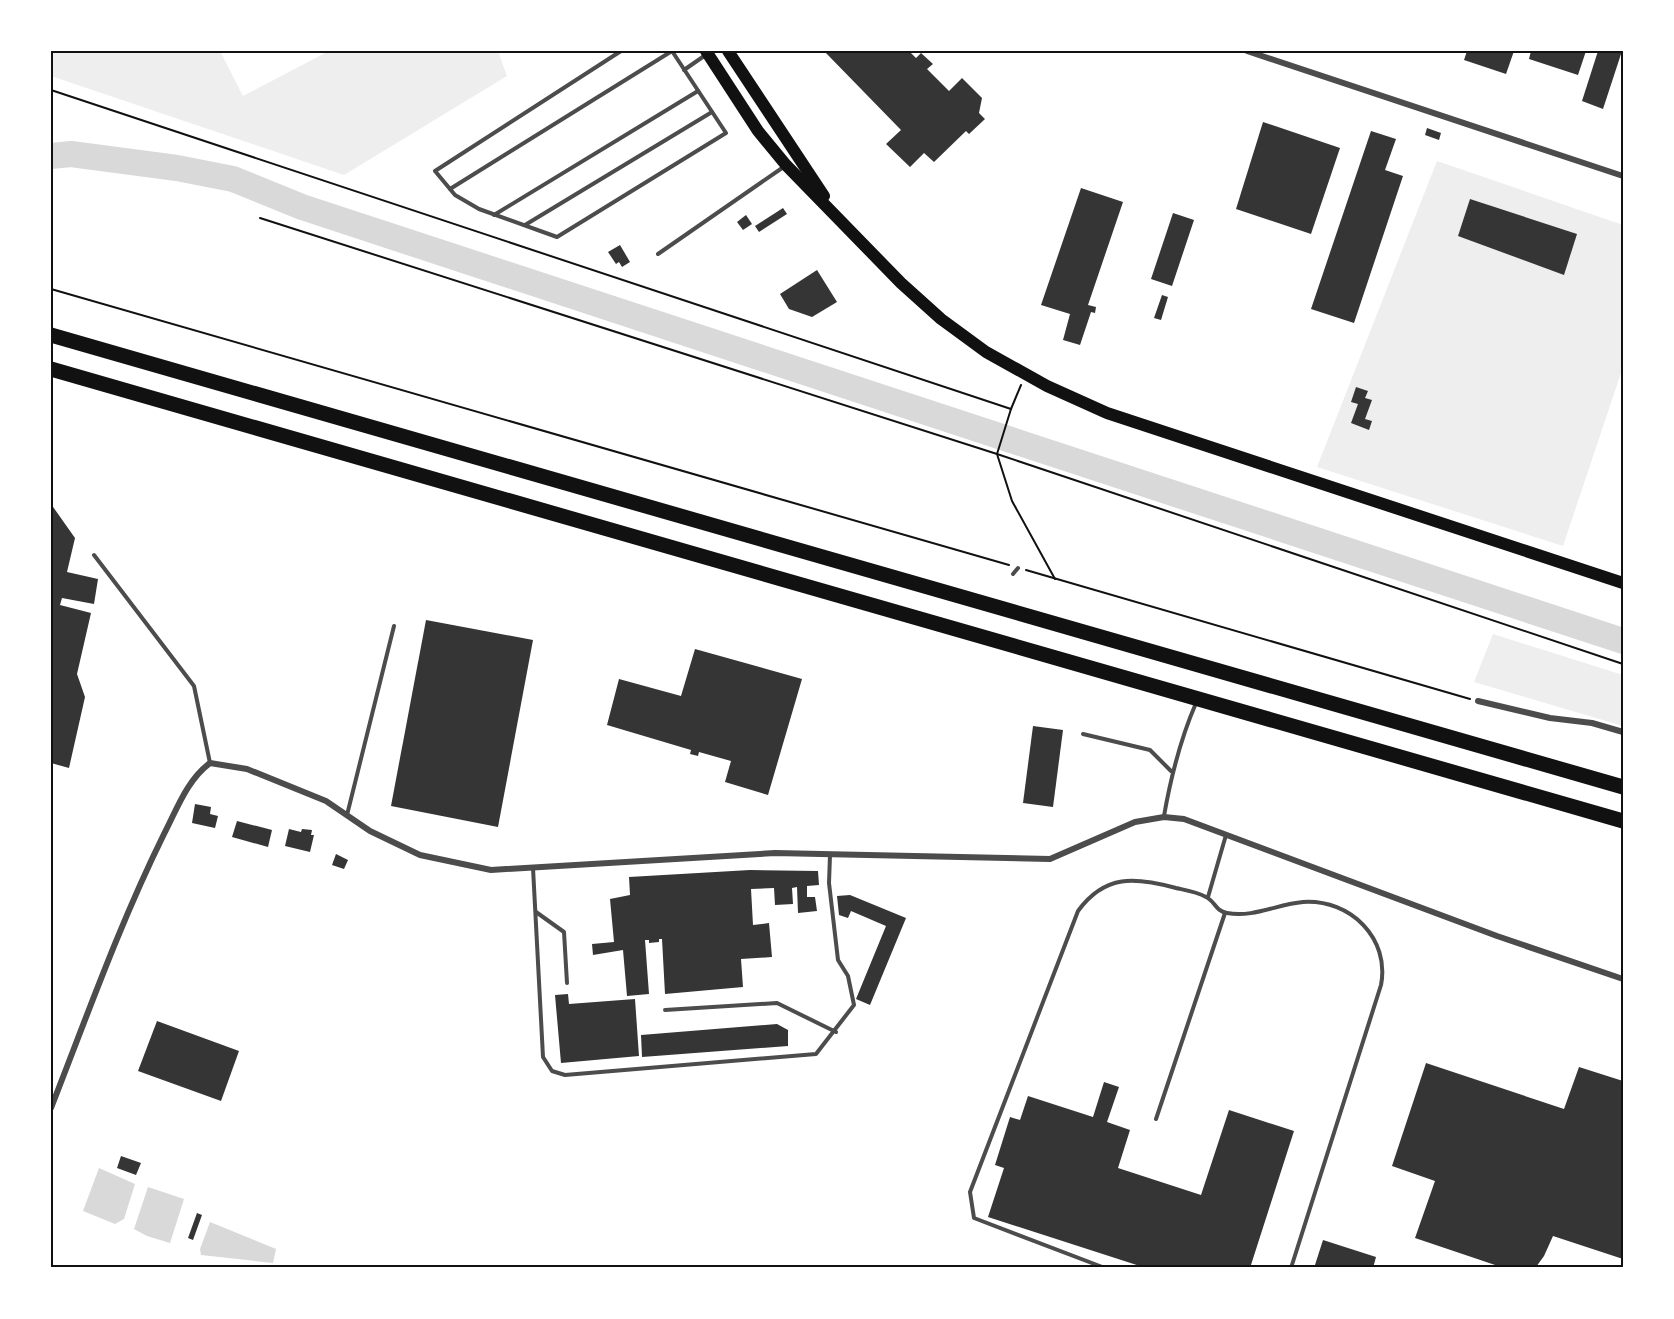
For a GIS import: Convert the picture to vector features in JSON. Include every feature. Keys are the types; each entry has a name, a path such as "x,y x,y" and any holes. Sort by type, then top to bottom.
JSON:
{"highway":[{"path":"51,335 1623,787"},
{"path":"51,369 1623,821"}],"main road":[{"path":"728,51 840,222"},
{"path":"707,52 758,131 786,165 840,222 941,319 986,352 1107,413 1623,583"}],"street":[{"path":"1247,51 1623,176"},
{"path":"1478,701 1550,718 1592,723 1623,732"},
{"path":"51,1108 140,882 186,791 198,771 210,763 247,769 326,801 370,831 420,855 476,868 532,868 775,854 1050,859 1135,822 1164,817 1184,819 1497,936 1623,979"}],"lane":[{"path":"450,189 672,51 726,133 557,237 479,209 450,189 435,171 621,51"},
{"path":"684,70 707,52"},
{"path":"494,215 698,91"},
{"path":"525,226 712,112"},
{"path":"658,254 797,156"},
{"path":"94,555 195,686 210,763"},
{"path":"1013,574 1018,568"},
{"path":"347,815 394,626"},
{"path":"1164,817 1171,771 1181,737 1198,697"},
{"path":"1083,734 1150,750 1171,771"},
{"path":"1208,897 1227,835"},
{"path":"532,868 543,1057 552,1071 565,1075 816,1054 836,1032 854,1005 848,976 838,960 829,883 830,855"},
{"path":"1105,1268 974,1218 970,1192 1078,911 1086,899 1111,884 1128,879 1149,880 1208,897 1216,909 1225,913 1259,912 1304,902 1337,908 1365,925 1380,946 1383,960 1381,985 1291,1268"},
{"path":"535,911 564,932 567,983"},
{"path":"1156,1119 1225,913"},
{"path":"665,1010 777,1003 836,1032"}],"path":[{"path":"51,90 1011,409"},
{"path":"260,218 997,454 1623,664"},
{"path":"51,289 1478,701"},
{"path":"1026,374 1011,409 997,454 1012,501 1055,579"}],"shaded area":[{"path":"51,51 220,51 243,96 329,51 498,51 507,76 344,175 51,76"},
{"path":"1437,161 1623,225 1623,367 1563,546 1317,467"},
{"path":"1493,634 1623,675 1623,726 1474,682"},
{"path":"99,1168 135,1184 124,1219 115,1224 83,1211"},
{"path":"148,1187 184,1199 170,1243 147,1236 134,1229"},
{"path":"210,1222 276,1249 273,1263 201,1255 200,1249"}],"building":[{"path":"824,51 909,51 916,58 921,53 933,64 927,69 949,91 962,78 982,98 979,113 985,119 969,134 966,131 934,162 924,153 910,167 886,144 901,130"},
{"path":"1467,51 1514,51 1506,74 1464,60"},
{"path":"1531,51 1586,51 1578,75 1529,59"},
{"path":"1598,51 1622,51 1603,109 1582,101"},
{"path":"1263,122 1340,148 1311,234 1236,209"},
{"path":"1427,128 1441,133 1439,140 1425,135"},
{"path":"1371,131 1396,139 1385,170 1403,176 1354,323 1311,309"},
{"path":"1081,188 1123,202 1088,305 1096,307 1095,313 1091,312 1080,345 1063,340 1070,314 1041,305"},
{"path":"1470,199 1577,234 1564,275 1458,236"},
{"path":"783,208 787,214 759,232 755,226"},
{"path":"1173,213 1194,220 1172,286 1151,279"},
{"path":"746,215 752,224 743,230 737,222"},
{"path":"620,245 630,262 622,267 619,262 616,264 608,252"},
{"path":"817,270 837,302 812,317 789,309 780,294"},
{"path":"1162,295 1168,297 1161,320 1154,318"},
{"path":"1356,387 1368,391 1365,398 1372,400 1365,419 1372,421 1369,430 1351,423 1358,404 1351,402"},
{"path":"51,504 75,538 67,572 98,579 94,604 62,598 60,605 91,613 77,674 85,697 69,768 51,763"},
{"path":"426,620 533,640 498,827 391,806"},
{"path":"695,649 802,679 768,795 725,782 731,761 699,752 698,756 690,754 691,750 607,725 619,679 681,696"},
{"path":"1033,726 1063,730 1053,807 1023,803"},
{"path":"195,804 211,807 210,814 218,816 215,828 192,823"},
{"path":"237,821 272,830 268,847 232,837"},
{"path":"289,829 301,832 302,829 312,830 311,835 314,835 310,852 285,846"},
{"path":"336,854 348,860 344,869 332,865"},
{"path":"750,870 818,871 819,885 807,886 807,897 815,897 817,911 798,913 797,887 792,888 793,904 775,905 774,888 751,889 753,925 769,923 772,957 741,959 743,987 665,994 662,939 659,939 659,942 649,943 649,940 645,940 649,994 627,996 623,950 593,955 592,944 614,942 610,899 630,895 629,877"},
{"path":"850,895 906,918 870,1005 856,999 886,926 851,911 848,918 839,915 837,896"},
{"path":"568,994 569,1004 635,999 639,1056 561,1063 555,995"},
{"path":"157,1021 239,1051 221,1101 138,1071"},
{"path":"777,1024 788,1030 788,1046 642,1057 641,1035"},
{"path":"1426,1063 1564,1109 1579,1067 1623,1081 1623,1259 1553,1236 1536,1267 1504,1268 1415,1238 1435,1181 1392,1166"},
{"path":"1104,1082 1119,1087 1107,1122 1130,1130 1118,1168 1201,1195 1229,1110 1294,1131 1250,1268 1146,1268 988,1217 1004,1168 995,1165 1010,1117 1020,1120 1028,1096 1093,1117"},
{"path":"121,1156 141,1163 136,1175 117,1168"},
{"path":"197,1213 202,1215 193,1240 188,1238"},
{"path":"1323,1240 1376,1257 1373,1268 1314,1268"}],"waterway":[{"path":"51,156 71,154 177,168 233,179 302,207 1623,641"}]}
